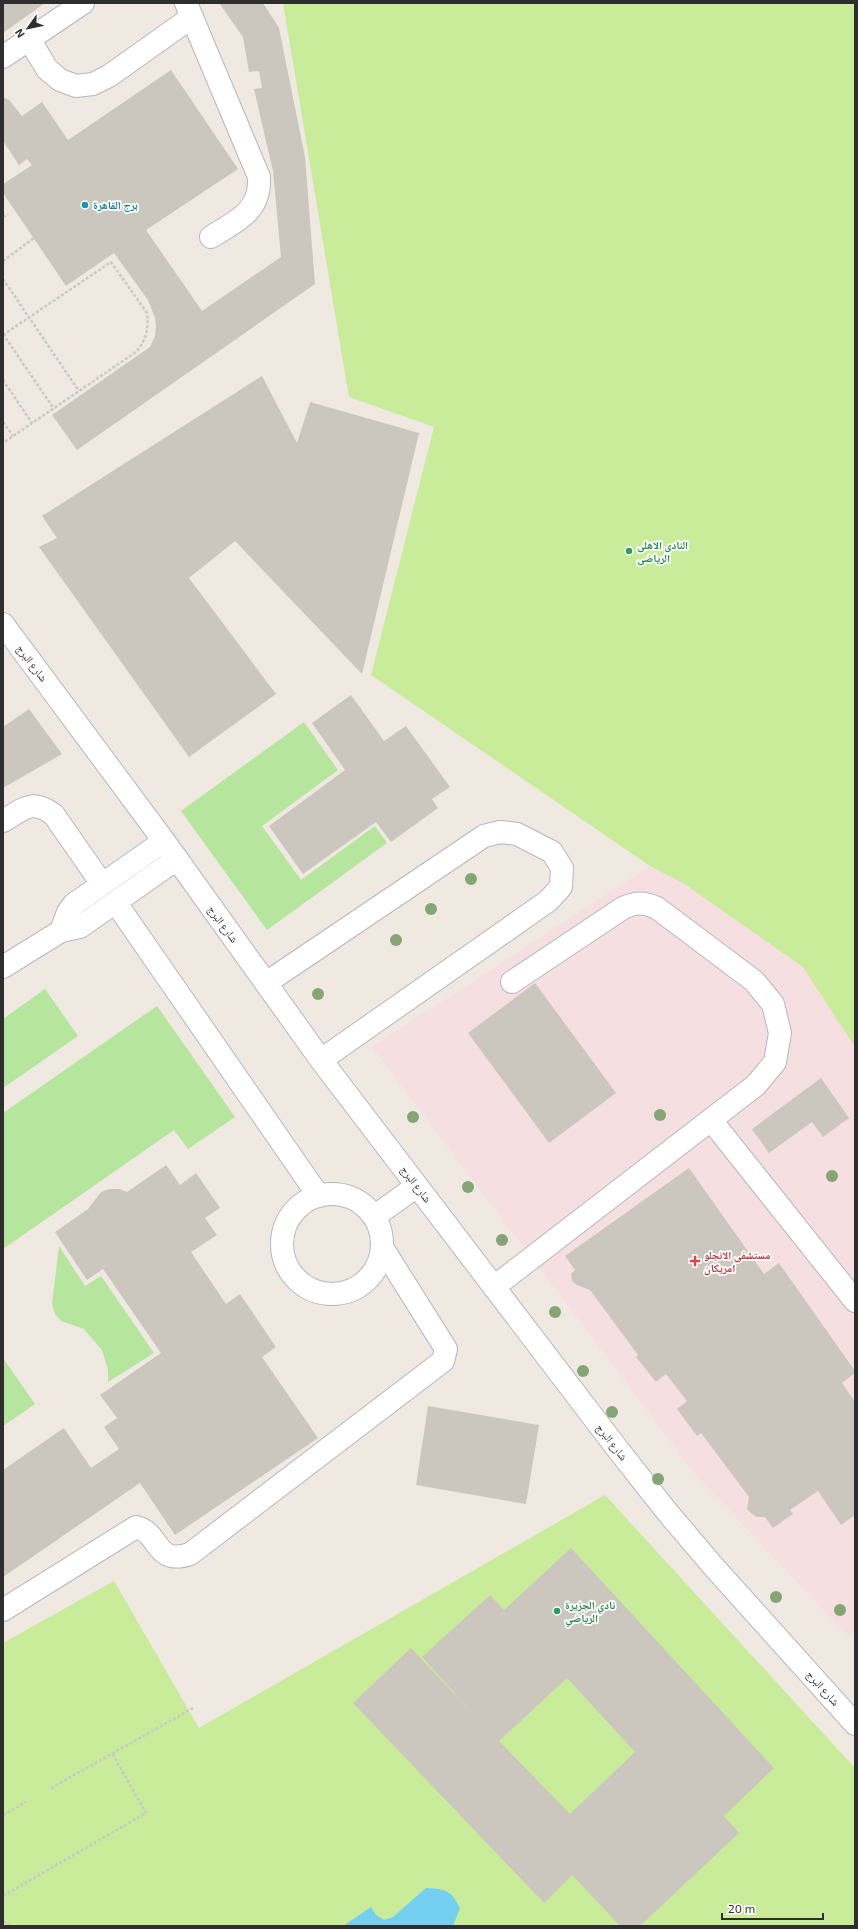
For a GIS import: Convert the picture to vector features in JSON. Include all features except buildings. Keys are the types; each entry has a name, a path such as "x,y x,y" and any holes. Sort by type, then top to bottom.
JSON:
{"street":[{"path":"3,57 83,3"},
{"path":"29,39 47,69 60,80 76,86 93,84 108,76 189,10 259,177 260,187 254,207 247,214 211,237"},
{"name":"شارع البرج","path":"3,624 164,841 321,1060 668,1514 855,1724"},
{"path":"3,821 31,805 44,807 54,815 102,884"},
{"path":"266,983 484,836 500,832 517,834 552,852 562,868 561,887 548,901 321,1060"},
{"path":"61,931 68,912 74,904 164,841"},
{"path":"3,967 61,931 80,927 177,859"},
{"path":"116,903 318,1195"},
{"path":"494,1287 756,1085 775,1062 780,1033 773,1004 754,981 657,908 646,903 634,903 623,908 512,982"},
{"path":"711,1120 855,1301"},
{"path":"375,1216 417,1186"},
{"path":"334,1193 350,1197 364,1204 375,1216 381,1231 382,1247 379,1262 371,1276 359,1287 345,1293 329,1295 314,1292 300,1284 289,1272 283,1257 281,1241 284,1226 292,1212 304,1201 318,1195 334,1193"},
{"path":"3,1610 136,1527 144,1529 166,1555 178,1558 190,1554 443,1361 446,1350 382,1247"}],"path":[{"path":"3,217 8,214"},
{"path":"3,261 34,238"},
{"path":"3,443 127,359 143,344 147,334 148,324 146,313 111,262 3,334 54,408"},
{"path":"3,279 80,391"},
{"path":"3,380 32,423"},
{"path":"3,422 13,436"},
{"path":"51,1788 193,1708"},
{"path":"3,1896 146,1813 112,1753"},
{"path":"3,1815 26,1802"},
{"path":"3,1921 11,1926"}],"shaded area":[{"name":"مستشفى الانجلو امريكان","path":"650,866 683,883 803,967 855,1047 855,1629 848,1636 696,1475 372,1047"}],"green space":[{"name":"النادى الاهلى الرياضى","path":"283,3 855,3 855,1047 803,967 683,883 650,866 371,675 434,427 349,397"},
{"path":"304,722 338,770 262,826 301,880 375,826 387,843 267,930 181,811"},
{"path":"45,989 78,1036 3,1088 3,1019"},
{"path":"157,1006 235,1117 188,1149 174,1130 3,1249 3,1113"},
{"path":"59,1246 85,1286 101,1276 154,1353 108,1382 108,1370 102,1350 84,1329 61,1321 55,1314 52,1304"},
{"path":"3,1358 35,1404 3,1426"},
{"name":"نادي الجزيرة الرياضي","path":"605,1495 855,1768 855,1926 3,1926 3,1643 114,1581 199,1728"}],"water":[{"path":"426,1888 443,1890 454,1897 460,1908 453,1926 343,1926 371,1907 376,1915 384,1920 393,1917"}],"place":[{"name":"برج القاهرة","path":"85,205"},
{"name":"النادى الاهلى الرياضى","path":"629,551"},
{"name":"مستشفى الانجلو امريكان","path":"695,1261"},
{"name":"نادي الجزيرة الرياضي","path":"557,1611"}]}
